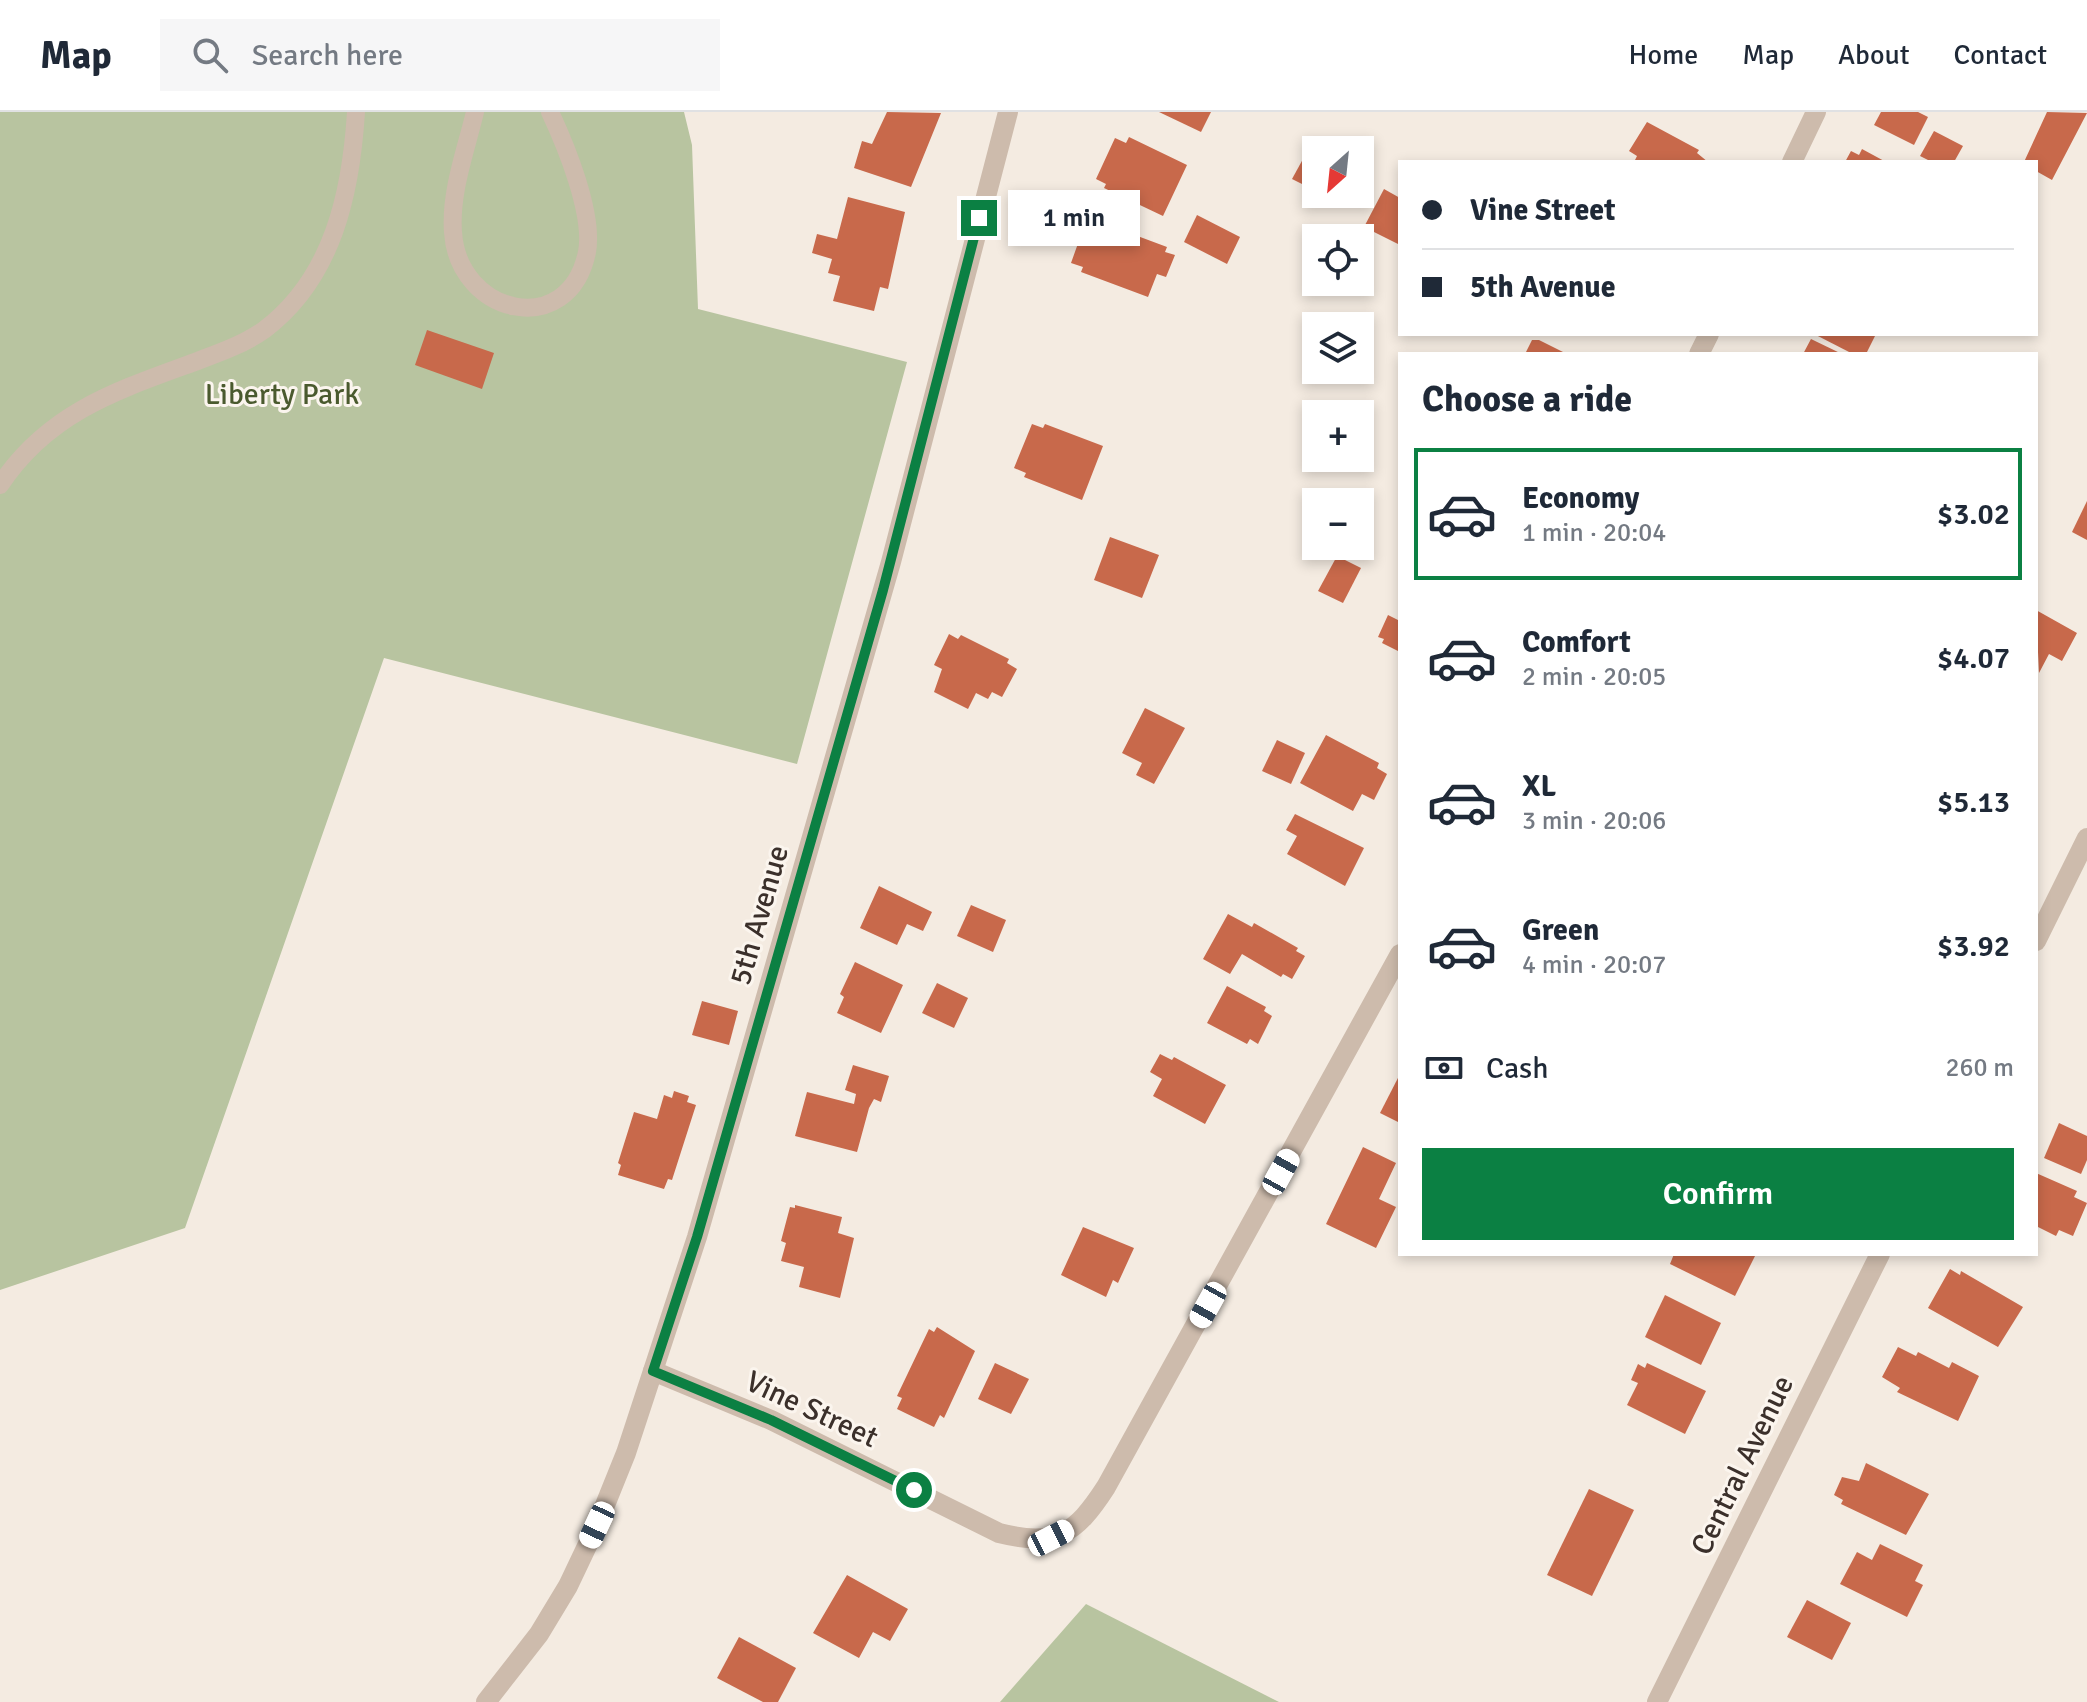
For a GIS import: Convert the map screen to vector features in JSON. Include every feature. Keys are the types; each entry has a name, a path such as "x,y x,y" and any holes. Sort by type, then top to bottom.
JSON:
{"street":[{"name":"5th Avenue","path":"486,1702 539,1634 568,1586 626,1453 697,1237 883,592 1008,112"},
{"path":"1793,160 1816,112"},
{"path":"2038,937 2087,838"},
{"name":"Vine Street","path":"653,1371 771,1420 999,1533 1031,1541 1051,1538 1069,1529 1091,1510 1106,1487 1398,958"},
{"name":"Central Avenue","path":"1657,1702 1879,1256"}],"lane":[{"path":"0,485 46,431 72,414 125,388 230,348 263,331 286,310 306,285 337,227 354,163 356,112"},
{"path":"475,112 455,202 453,232 458,262 472,285 492,299 515,309 538,307 559,298 578,276 587,251 578,192 565,144 550,112"}],"green space":[{"name":"Liberty Park","path":"0,112 684,112 692,145 698,309 907,362 797,764 384,658 185,1228 0,1290"},
{"path":"1086,1604 1279,1702 1000,1702"}],"building":[{"path":"887,112 941,113 911,187 854,168 862,141 872,144"},
{"path":"1159,112 1211,112 1201,132"},
{"path":"1881,112 1918,112 1928,117 1914,145 1874,125"},
{"path":"2047,112 2087,113 2052,180 2038,172 2038,160 2025,160"},
{"path":"1647,122 1699,150 1697,153 1706,160 1635,160 1637,156 1629,151"},
{"path":"1934,131 1963,146 1955,160 1928,160 1920,156"},
{"path":"1129,137 1187,165 1163,216 1104,188 1106,184 1096,179 1115,138 1126,143"},
{"path":"1862,149 1882,160 1846,160 1851,151 1859,155"},
{"path":"1302,161 1302,184 1292,179"},
{"path":"1384,189 1398,197 1398,244 1374,232 1374,224 1366,224"},
{"path":"848,197 905,212 888,289 880,287 874,311 833,301 840,276 828,273 832,259 812,253 817,234 837,239"},
{"path":"1197,215 1240,237 1227,264 1184,242"},
{"path":"1086,221 1099,226 1100,222 1167,247 1165,252 1175,255 1166,277 1157,274 1148,297 1081,272 1083,267 1071,263"},
{"path":"427,330 494,353 482,389 415,365"},
{"path":"1818,336 1875,336 1867,352 1849,352"},
{"path":"1811,339 1838,352 1804,352"},
{"path":"1532,340 1539,340 1563,352 1526,352"},
{"path":"1032,424 1043,428 1045,424 1103,446 1082,500 1024,477 1026,473 1014,468"},
{"path":"2087,501 2087,540 2072,532"},
{"path":"1110,537 1159,555 1142,598 1094,580"},
{"path":"1335,560 1345,560 1361,568 1343,603 1318,591"},
{"path":"2038,611 2077,633 2062,661 2049,654 2039,673"},
{"path":"1388,615 1398,620 1398,651 1382,643 1384,639 1378,637"},
{"path":"949,634 958,639 961,635 1009,659 1007,663 1017,669 1002,697 992,692 988,699 976,693 968,709 934,692 942,669 934,665"},
{"path":"1145,708 1185,728 1154,784 1136,775 1142,763 1122,753"},
{"path":"1326,735 1379,763 1377,768 1387,774 1374,800 1362,794 1353,811 1300,783"},
{"path":"1277,740 1305,753 1291,784 1262,771"},
{"path":"1295,814 1364,848 1345,886 1287,854 1297,836 1286,830"},
{"path":"879,886 932,912 923,931 907,924 897,945 860,928"},
{"path":"971,905 1006,920 993,952 957,936"},
{"path":"1228,914 1252,927 1254,923 1298,948 1296,951 1305,956 1292,979 1283,974 1281,977 1242,954 1230,974 1203,959"},
{"path":"855,962 903,985 881,1033 837,1013 844,997 840,994"},
{"path":"937,983 968,998 954,1028 922,1013"},
{"path":"1227,986 1266,1007 1264,1011 1272,1016 1258,1044 1250,1039 1247,1044 1207,1023"},
{"path":"702,1001 738,1011 729,1045 692,1035"},
{"path":"1160,1054 1172,1060 1174,1057 1226,1085 1205,1124 1153,1096 1162,1079 1150,1072"},
{"path":"853,1065 889,1076 881,1102 874,1099 869,1108 857,1152 795,1136 807,1092 854,1104 856,1094 845,1090"},
{"path":"1398,1078 1398,1122 1380,1113"},
{"path":"674,1091 689,1096 687,1102 696,1105 672,1180 668,1179 664,1189 618,1175 621,1165 618,1163 634,1112 657,1119 664,1095 672,1098"},
{"path":"2059,1123 2087,1136 2087,1160 2081,1174 2044,1158"},
{"path":"1363,1147 1396,1163 1379,1199 1396,1207 1376,1248 1326,1224"},
{"path":"2038,1174 2077,1191 2074,1197 2087,1203 2073,1236 2059,1230 2056,1236 2038,1227"},
{"path":"795,1205 842,1217 838,1233 854,1238 840,1298 799,1287 804,1267 781,1261 786,1243 781,1241 790,1207 795,1208"},
{"path":"1083,1227 1134,1248 1118,1283 1113,1280 1106,1297 1061,1275"},
{"path":"1673,1256 1755,1256 1735,1296 1670,1264"},
{"path":"1950,1269 1960,1275 1961,1271 2023,1307 1998,1347 1928,1308"},
{"path":"1665,1295 1721,1323 1701,1365 1645,1337"},
{"path":"937,1327 975,1351 944,1418 940,1415 934,1427 897,1409 902,1398 897,1396 929,1329 934,1332"},
{"path":"1898,1347 1916,1356 1918,1352 1949,1368 1952,1362 1979,1376 1958,1421 1897,1392 1900,1388 1882,1377"},
{"path":"995,1363 1029,1379 1011,1414 978,1399"},
{"path":"1647,1363 1706,1391 1685,1434 1627,1405 1638,1383 1631,1380 1638,1364 1645,1368"},
{"path":"1866,1463 1929,1494 1906,1535 1841,1504 1843,1500 1834,1495 1842,1477 1859,1481"},
{"path":"1589,1489 1634,1510 1592,1596 1547,1575"},
{"path":"1880,1544 1923,1565 1915,1581 1923,1585 1907,1617 1840,1584 1857,1552 1872,1560"},
{"path":"847,1575 908,1609 890,1641 873,1632 859,1658 813,1633"},
{"path":"1807,1600 1851,1623 1832,1660 1787,1637"},
{"path":"739,1637 796,1668 778,1702 763,1702 717,1678"}],"route":[{"path":"914,1490 771,1420 653,1371 697,1237 891,562 979,218"}]}
